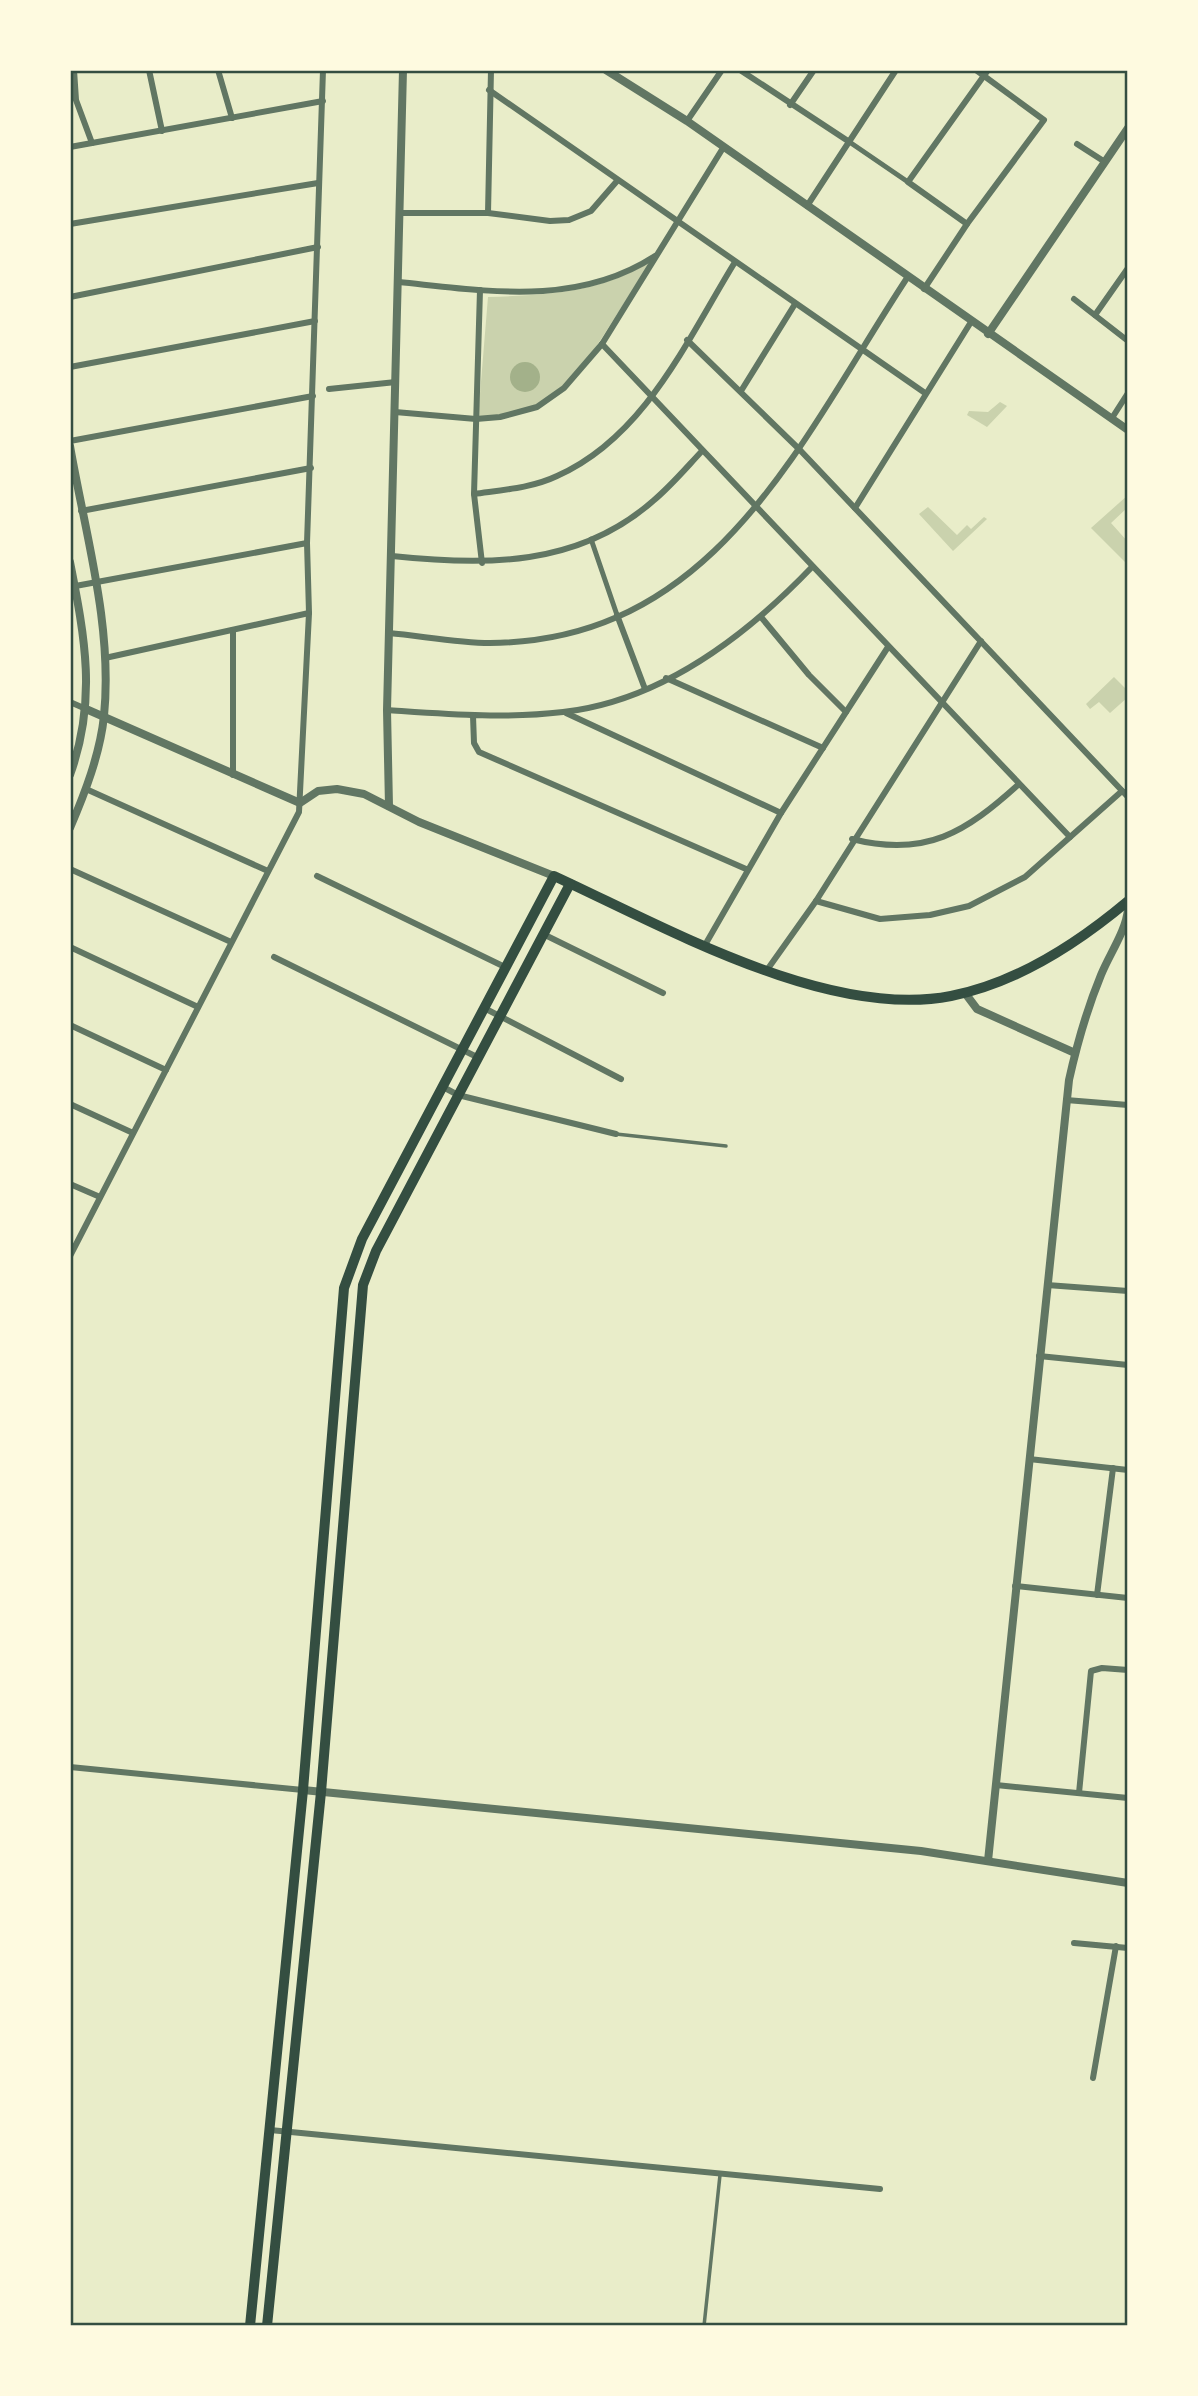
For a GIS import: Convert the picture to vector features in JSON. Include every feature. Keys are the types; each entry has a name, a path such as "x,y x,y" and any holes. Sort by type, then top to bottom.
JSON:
{"main road":[{"path":"250,2326 296,1871 340,1330 348,1270 413,1143 508,969 554,876 705,945 802,984 865,997 930,999 965,993 1008,978 1052,955 1128,901"},
{"path":"267,2326 321,1792 360,1297 366,1273 570,884"},
{"path":"426,1119 443,1124"},
{"path":"413,1143 429,1151"},
{"path":"395,1177 411,1185"},
{"path":"340,1330 358,1331"},
{"path":"328,1489 345,1490"},
{"path":"317,1621 334,1622"},
{"path":"307,1745 324,1746"},
{"path":"296,1871 313,1872"},
{"path":"259,2237 276,2237"}],"street":[{"path":"74,70 76,100 92,143"},
{"path":"149,70 162,131"},
{"path":"218,70 233,118"},
{"path":"70,1256 268,871 300,803 309,613 307,543 323,70"},
{"path":"389,806 387,710 403,70"},
{"path":"488,213 491,70"},
{"path":"606,70 687,121 907,278 1128,430"},
{"path":"687,121 722,70"},
{"path":"740,70 967,224"},
{"path":"790,105 814,70"},
{"path":"807,206 896,70"},
{"path":"924,289 967,224 1044,120 986,73 976,70"},
{"path":"908,182 986,73"},
{"path":"489,90 925,393"},
{"path":"70,147 323,101"},
{"path":"988,334 1128,128"},
{"path":"1077,144 1105,162"},
{"path":"395,412 476,419 520,413 537,408 564,388 602,344 723,148"},
{"path":"401,213 488,213 550,221 580,218 602,201 617,181"},
{"path":"70,223 318,183"},
{"path":"70,297 317,247"},
{"path":"399,282 480,290 578,288 628,274 656,255"},
{"path":"474,494 515,489 556,477 595,455 613,440 652,398 735,262"},
{"path":"1095,315 1128,268"},
{"path":"389,633 488,643 519,641 553,636 617,615 655,597 702,564 757,508 799,449 907,278"},
{"path":"480,290 474,494 482,563"},
{"path":"1074,299 1128,341"},
{"path":"741,390 795,304"},
{"path":"70,367 315,321"},
{"path":"855,508 971,322"},
{"path":"687,340 799,449 1128,797"},
{"path":"602,344 1070,837"},
{"path":"329,389 396,382"},
{"path":"1112,418 1128,393"},
{"path":"70,828 86,789 104,716 105,658 70,443 313,396"},
{"path":"392,556 482,563 547,555 592,539 652,502 702,451"},
{"path":"81,511 311,468"},
{"path":"592,539 645,688"},
{"path":"72,587 307,543"},
{"path":"70,562 72,587 89,671 86,709 70,775"},
{"path":"387,710 473,716 564,712 645,688 734,639 761,617 812,567"},
{"path":"105,658 309,613"},
{"path":"761,617 809,675 846,712"},
{"path":"233,630 233,776"},
{"path":"767,970 816,901 852,839 981,641"},
{"path":"705,945 746,869 888,647"},
{"path":"666,678 823,748"},
{"path":"70,702 233,776 300,803"},
{"path":"564,712 781,813"},
{"path":"473,716 474,743 479,752 746,869"},
{"path":"852,839 883,847 937,841 974,822 1019,784"},
{"path":"86,789 268,871"},
{"path":"300,803 318,791 337,789 363,794 419,822 554,876"},
{"path":"816,901 880,919 950,912 1006,890 1025,877 1122,791"},
{"path":"70,869 231,942"},
{"path":"317,876 508,969"},
{"path":"988,1861 1066,1100 1074,1053 1096,988 1127,921 1128,909"},
{"path":"543,934 663,993"},
{"path":"70,947 198,1007"},
{"path":"274,957 477,1058"},
{"path":"965,993 977,1009 1074,1053"},
{"path":"486,1009 621,1079"},
{"path":"70,1025 166,1070"},
{"path":"443,1087 458,1095 616,1134"},
{"path":"1066,1100 1128,1105"},
{"path":"70,1104 133,1133"},
{"path":"70,1184 100,1198"},
{"path":"1047,1285 1128,1290"},
{"path":"1039,1356 1128,1365"},
{"path":"1029,1459 1128,1470"},
{"path":"1097,1595 1113,1468"},
{"path":"1016,1586 1128,1598"},
{"path":"1079,1793 1093,1669 1128,1670"},
{"path":"70,1767 921,1851 1128,1883"},
{"path":"996,1785 1128,1798"},
{"path":"1074,1943 1128,1948"},
{"path":"1093,2078 1116,1947"},
{"path":"270,2130 880,2189"}],"lane":[{"path":"616,1134 726,1146"},
{"path":"704,2326 720,2172"}],"shaded area":[{"path":"651,261 580,372 533,409 478,418 488,297 552,293 593,286 632,272"},
{"path":"525,362 531,363 539,371 539,383 531,391 525,392 519,391 511,383 510,377 511,371 519,363"},
{"path":"1000,402 1007,406 987,427 967,415 969,411 988,412"},
{"path":"1128,495 1128,507 1111,523 1128,542 1128,565 1091,528"},
{"path":"928,507 957,535 967,525 971,529 984,517 987,519 953,551 919,514"},
{"path":"1114,677 1128,691 1128,697 1110,713 1099,702 1090,709 1086,704"}]}
